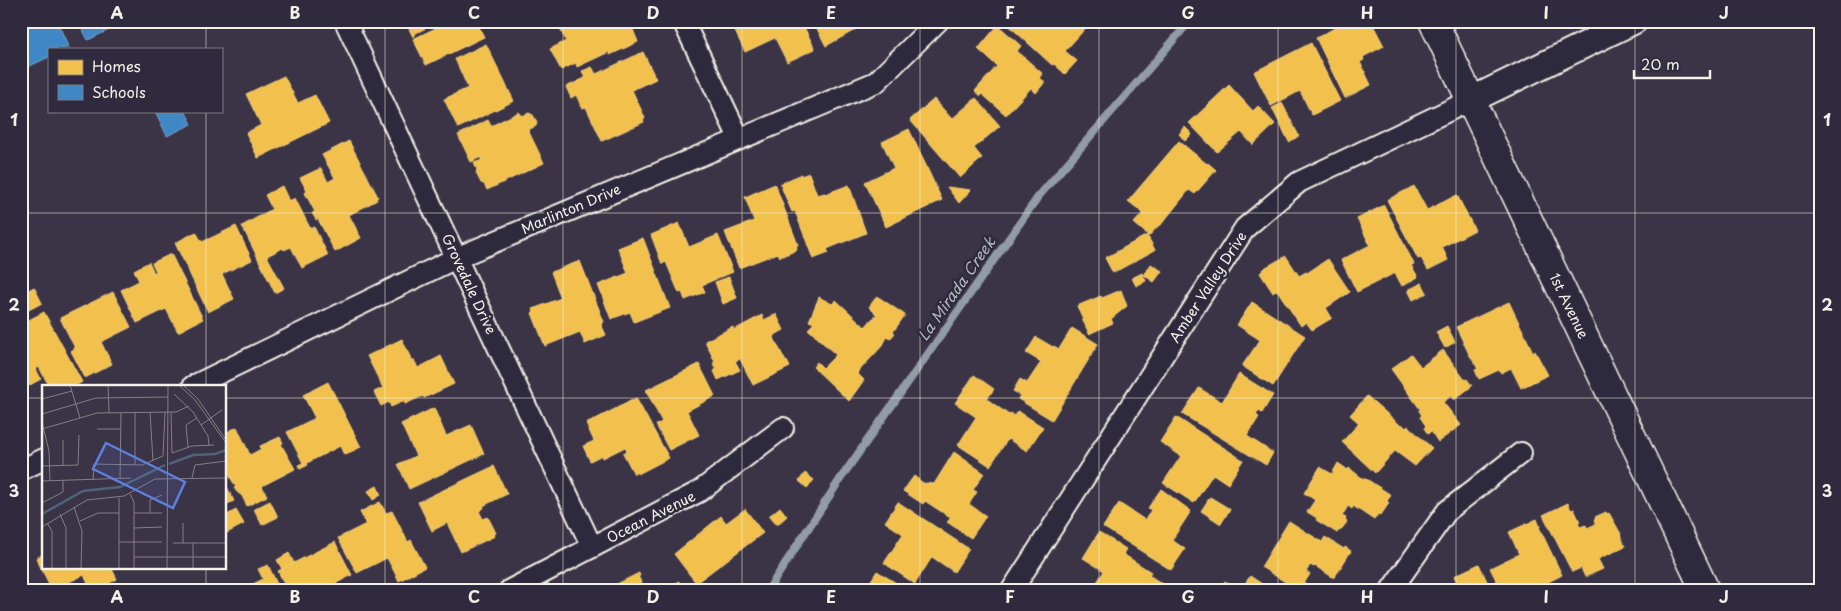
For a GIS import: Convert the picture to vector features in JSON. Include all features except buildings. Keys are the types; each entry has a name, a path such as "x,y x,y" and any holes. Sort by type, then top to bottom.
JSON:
{"main road":[{"name":"1st Avenue","path":"1433,21 1705,590"}],"street":[{"name":"Grovedale Drive","path":"345,21 592,547"},
{"path":"683,21 739,138"},
{"name":"Marlinton Drive","path":"195,385 456,258 876,82 938,21"},
{"name":"Amber Valley Drive","path":"1012,590 1246,228 1299,182 1634,21"},
{"name":"Ocean Avenue","path":"510,590 700,491 783,428"},
{"path":"1391,590 1447,511 1521,453"},
{"path":"21,470 42,459"}],"waterway":[{"name":"La Mirada Creek","path":"768,590 841,478 1038,197 1190,21"}]}
